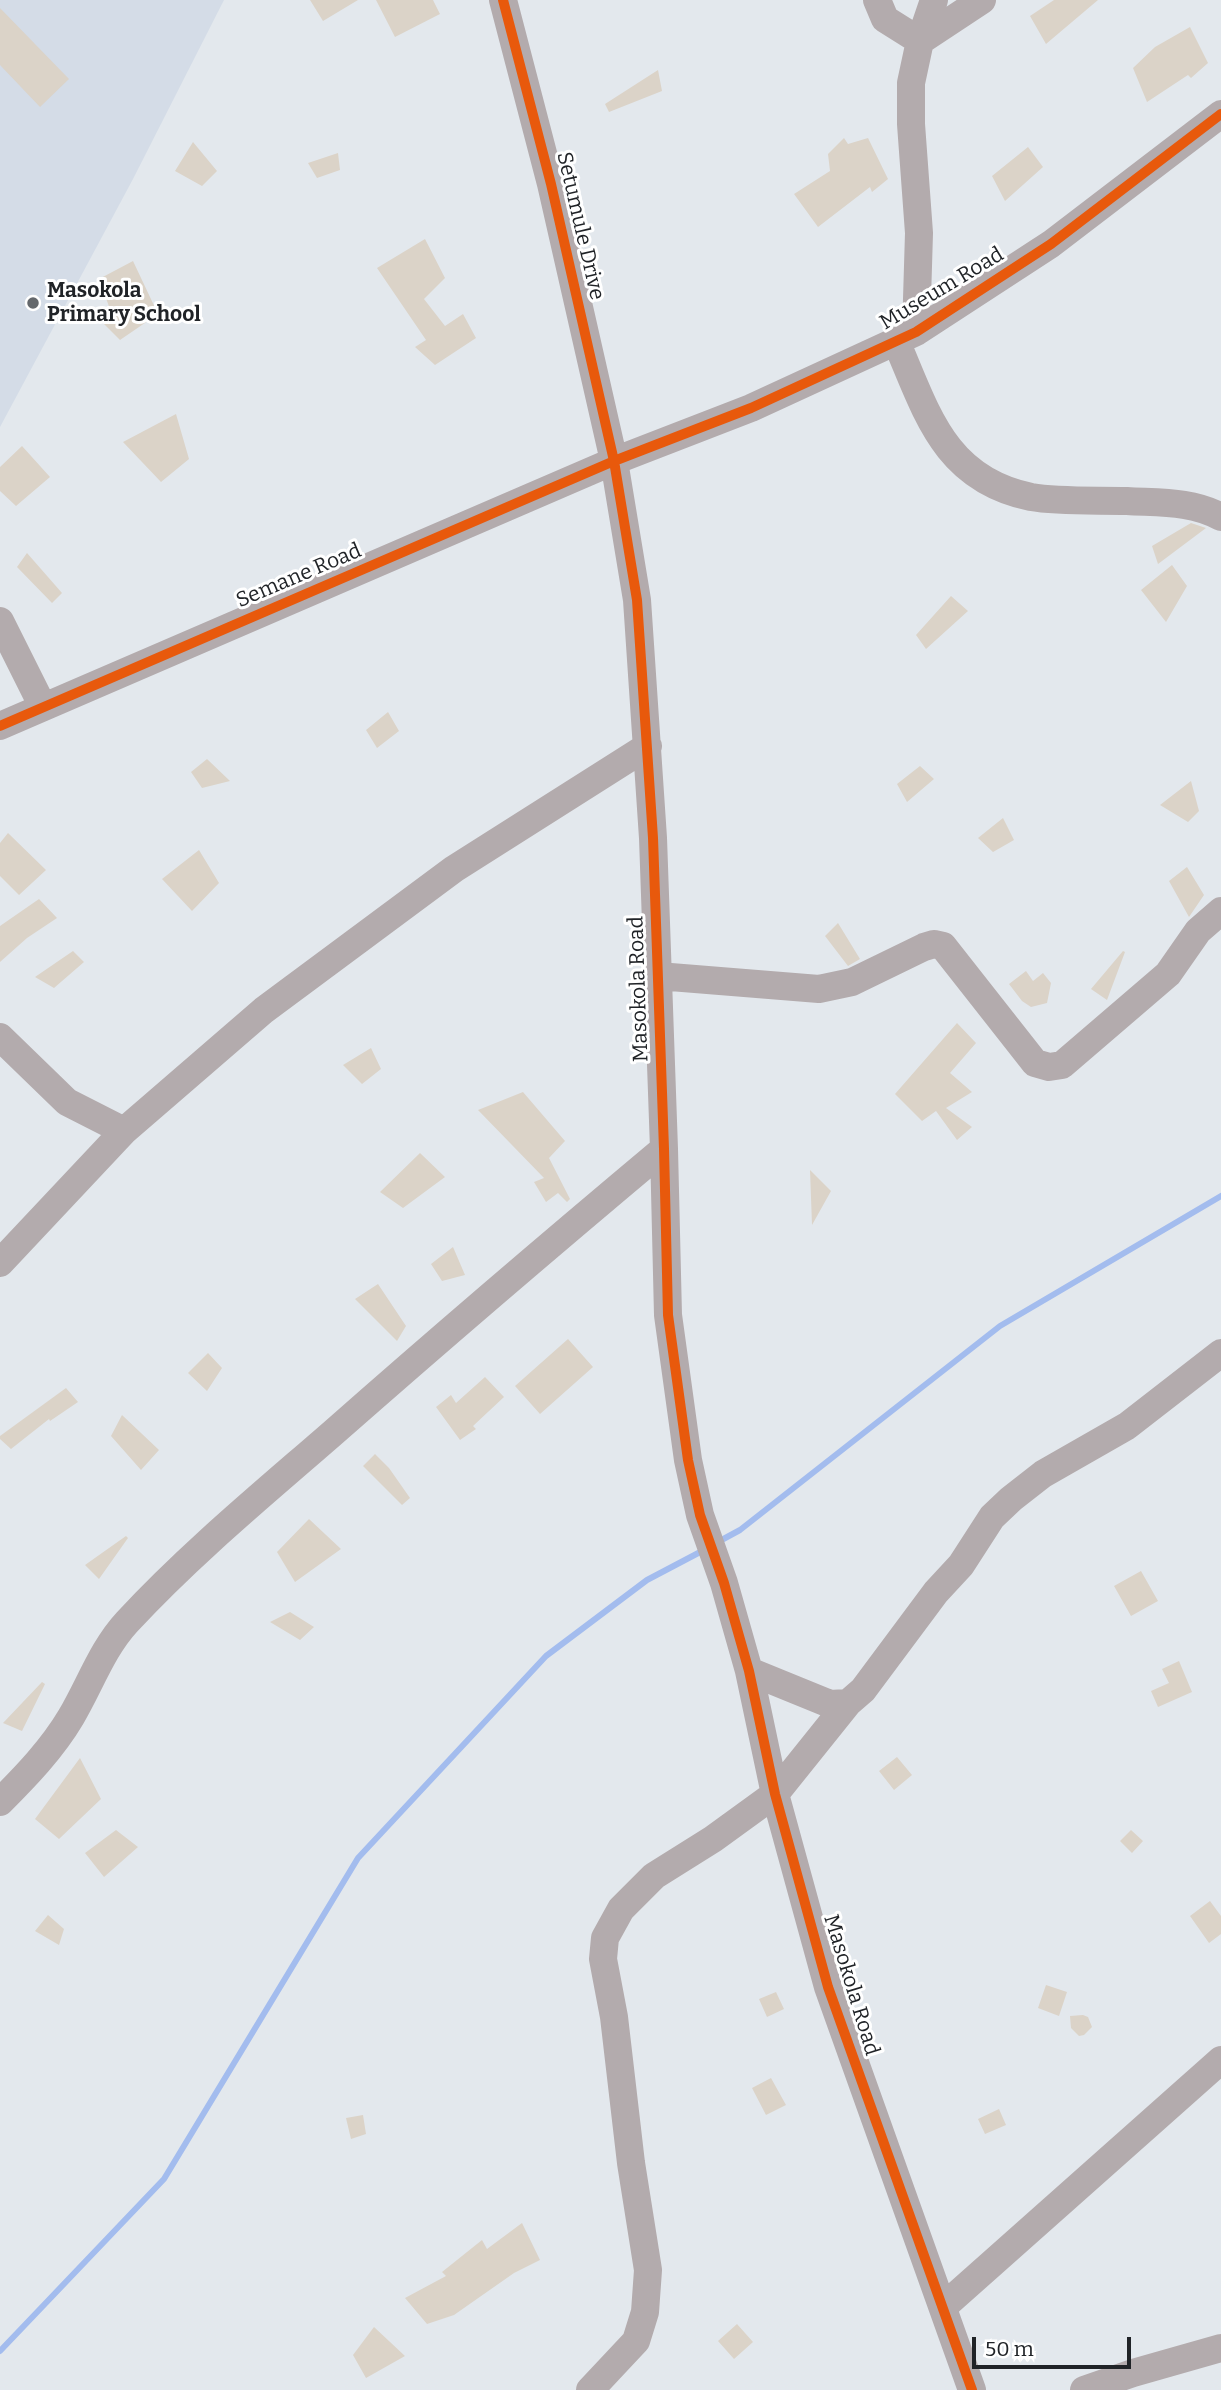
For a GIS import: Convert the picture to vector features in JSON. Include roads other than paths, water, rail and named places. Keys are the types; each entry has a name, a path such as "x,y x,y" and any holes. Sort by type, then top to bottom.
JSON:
{"street":[{"name":"Setumule Drive","path":"503,0 551,184 614,461"},
{"path":"877,0 886,19 920,41"},
{"path":"934,0 920,41 911,83 911,124 919,233 906,336 933,427 957,458 994,486 1034,497 1186,504 1219,512"},
{"path":"920,41 982,0"},
{"name":"Museum Road","path":"614,461 751,408 906,336 1051,244 1221,114"},
{"name":"Semane Road","path":"0,726 614,461"},
{"name":"Masokola Road","path":"614,461 637,600 648,746 668,1315 688,1460 700,1515 724,1583 749,1671 775,1794 828,1987 972,2390"},
{"path":"0,621 43,707"},
{"path":"0,1262 124,1131 264,1010 454,869 648,746"},
{"path":"658,976 819,989 852,982 924,947 934,944 943,946 1035,1062 1049,1067 1062,1065 1168,974 1198,931 1221,911"},
{"path":"0,1037 67,1102 124,1131"},
{"path":"0,1802 37,1764 71,1717 94,1668 125,1624 160,1588 495,1291 664,1149"},
{"path":"590,2390 636,2342 645,2312 648,2270 631,2163 614,2017 603,1959 605,1938 621,1909 654,1876 713,1839 775,1794 848,1703 863,1690 936,1592 961,1565 992,1517 1011,1499 1043,1474 1127,1426 1221,1353"},
{"path":"749,1671 830,1704 848,1703"},
{"path":"943,2307 1221,2060"},
{"path":"1084,2390 1133,2372 1221,2348"}],"waterway":[{"path":"716,1543 740,1530 1000,1326 1221,1196"},
{"path":"0,2351 164,2179 358,1858 546,1656 647,1580 704,1550"}],"place":[{"name":"Masokola Primary School","path":"33,303"}]}
